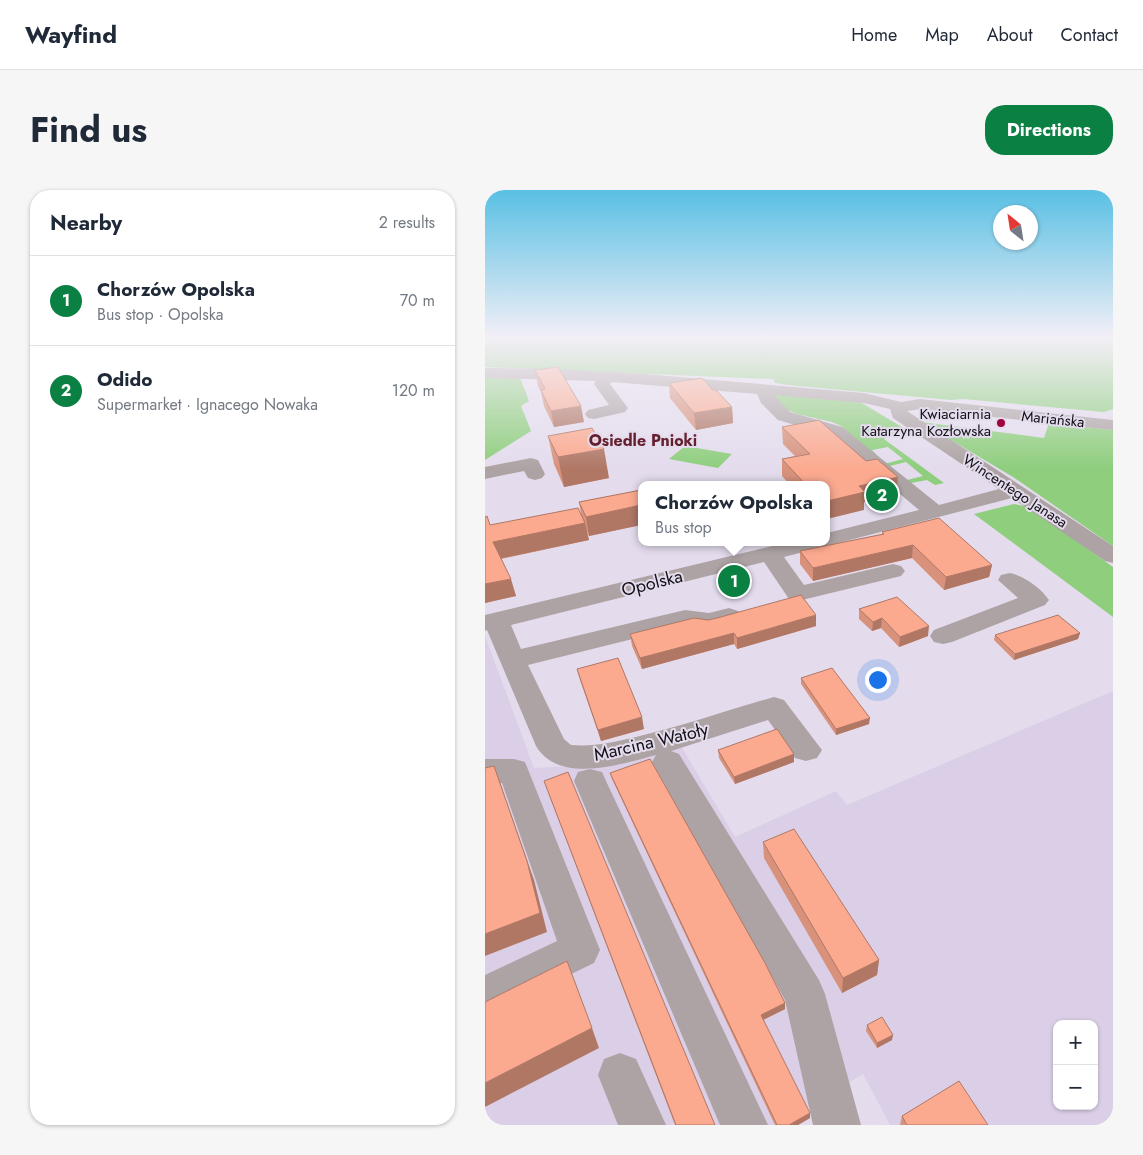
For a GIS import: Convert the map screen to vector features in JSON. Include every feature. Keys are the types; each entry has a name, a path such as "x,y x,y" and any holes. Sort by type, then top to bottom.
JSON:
{"street":[{"path":"594,414 613,411 619,408 602,384 603,382"},
{"name":"Mariańska","path":"640,382 677,388 767,389 864,398 901,408 920,404 1113,425"},
{"path":"767,389 765,394 767,399 784,416 836,431 935,512"},
{"name":"Wincentego Janasa","path":"901,408 898,410 899,414 1113,556"},
{"path":"485,473 531,464 535,474"},
{"path":"830,539 1017,491"},
{"name":"Opolska","path":"490,622 802,546"},
{"path":"770,554 799,594 893,571"},
{"path":"943,636 1036,600 1010,580"},
{"path":"512,660 685,618 709,621 752,610"},
{"name":"Marcina Watoły","path":"490,622 512,660 552,746 562,755 584,757 612,754 701,733 774,707 806,750"},
{"path":"668,762 804,994 837,1125"},
{"path":"485,771 514,771 580,950 485,996"},
{"path":"590,781 744,1125"},
{"path":"620,1075 642,1125"}],"shaded area":[{"path":"485,636 534,768 608,764 681,746 735,837 836,791 847,805 1113,691 1113,1125 890,1125 863,1074 779,1125 485,1125"}],"green space":[{"path":"485,382 522,382 529,401 521,406 531,431 485,460"},
{"path":"774,382 1113,382 1113,409 1104,412"},
{"path":"774,393 857,400 905,429 884,439 944,483 935,485 927,480 911,483 907,480 923,476 906,462 890,466 884,464 903,459 888,447 872,450 876,454 874,455 841,426 785,409 773,396"},
{"path":"921,422 1044,438 1049,423 1113,430 1113,546 1013,477"},
{"path":"685,446 732,454 718,468 669,459"},
{"path":"1014,504 1029,507 1113,567 1113,617 974,514"}],"building":[{"path":"541,382 567,382 581,406 551,411 541,390 545,389"},
{"path":"705,382 732,407 694,413 669,383"},
{"path":"819,420 866,461 877,459 898,477 859,486 865,492 830,500 830,481 802,481 782,459 810,454 782,427"},
{"path":"592,428 604,449 558,457 548,436"},
{"path":"638,491 638,506 586,517 579,502"},
{"path":"578,508 585,523 493,542 511,579 485,584 485,517 487,516 490,525"},
{"path":"939,518 992,565 946,577 913,545 813,568 800,551 884,534 882,532"},
{"path":"801,595 816,615 737,638 734,633 640,658 630,634 694,618 708,620 717,618"},
{"path":"897,597 929,626 900,637 882,618 873,622 859,609"},
{"path":"1058,615 1080,633 1015,654 995,635"},
{"path":"618,658 642,717 598,730 577,669"},
{"path":"832,668 870,718 836,729 801,678"},
{"path":"777,729 794,754 734,777 718,750"},
{"path":"650,759 765,963 785,1003 761,1015 810,1113 789,1125 777,1125 610,773"},
{"path":"494,766 527,861 540,913 485,934 485,768"},
{"path":"568,772 715,1125 676,1125 544,781"},
{"path":"794,829 879,960 843,978 763,842"},
{"path":"567,961 592,1028 485,1083 485,1002"},
{"path":"882,1017 893,1035 877,1043 867,1025"},
{"path":"959,1081 988,1125 907,1125 902,1116"}],"place":[{"name":"Kwiaciarnia Katarzyna Kozłowska","path":"1001,423"},
{"name":"Odido","path":"882,495"},
{"name":"Chorzów Opolska","path":"734,581"}],"district":[{"name":"Osiedle Pnioki","path":"643,440"}]}
